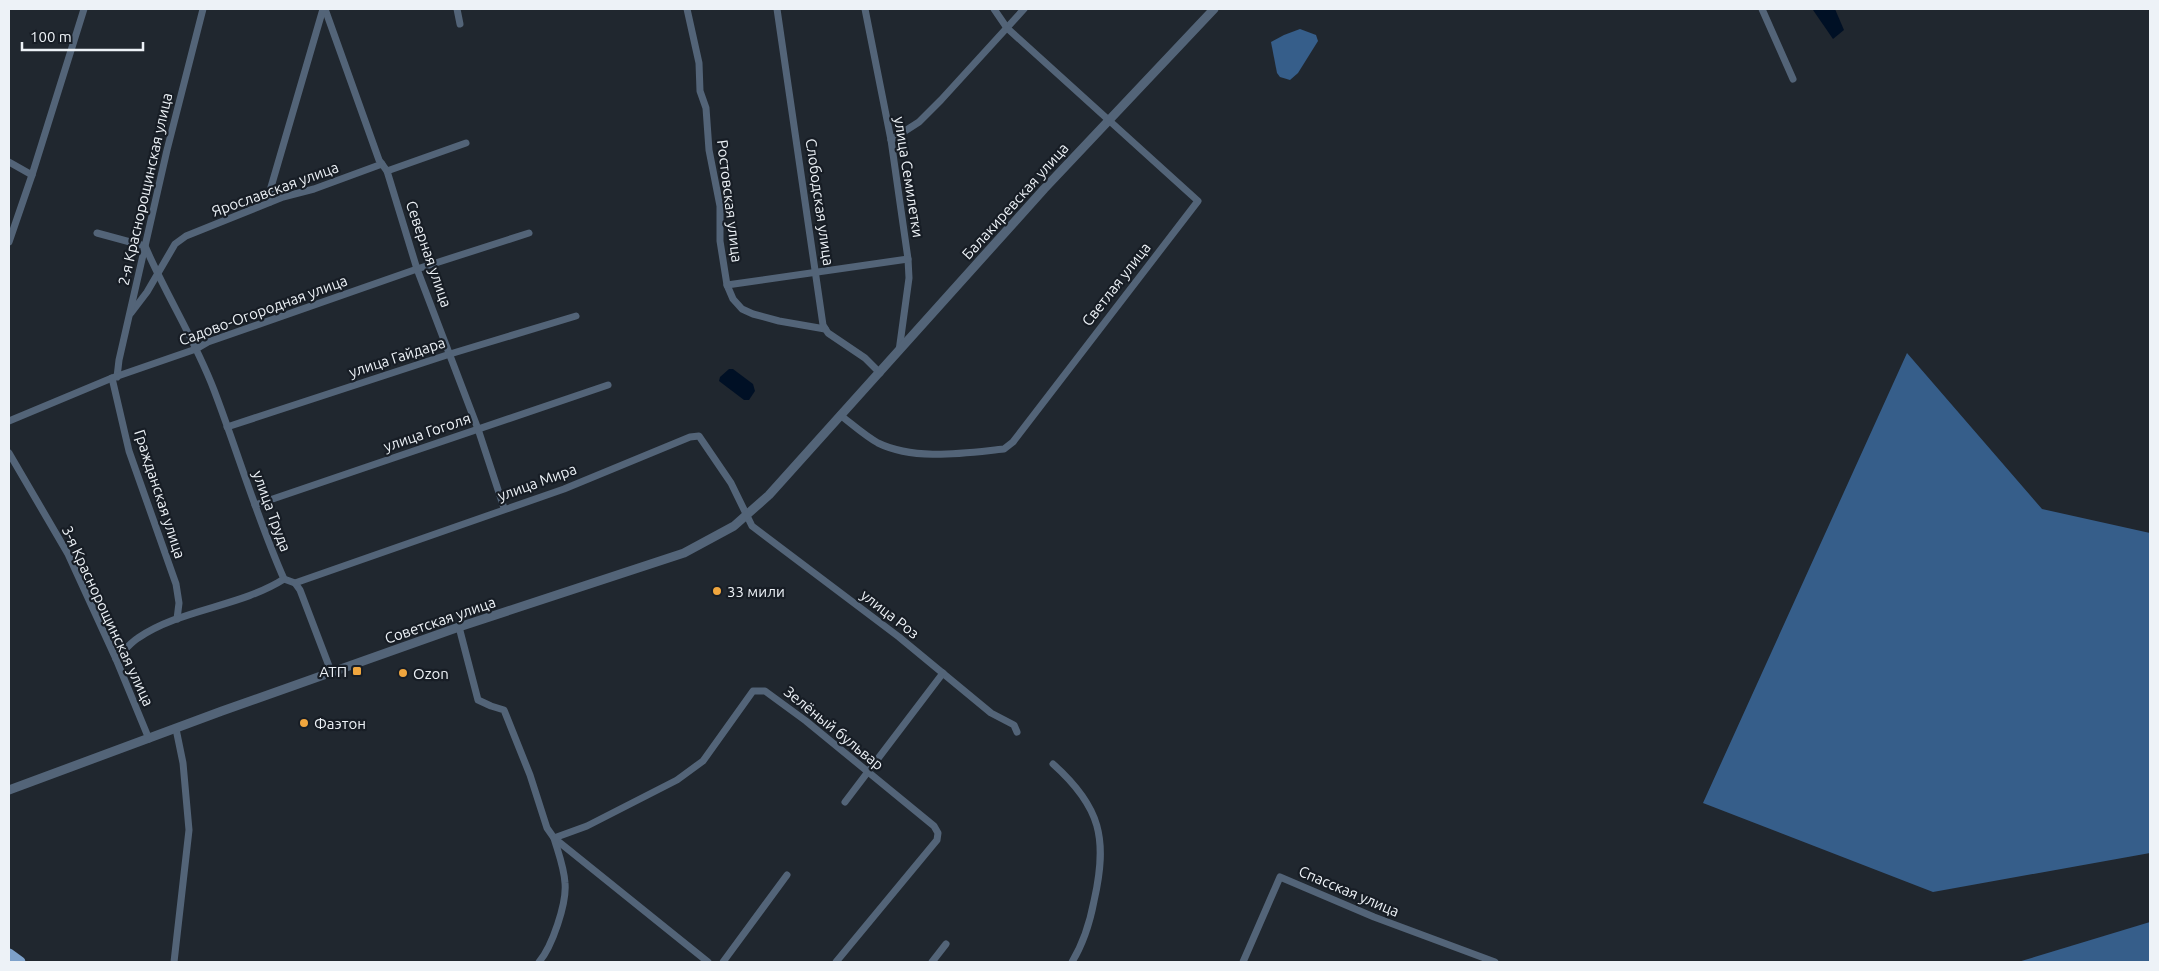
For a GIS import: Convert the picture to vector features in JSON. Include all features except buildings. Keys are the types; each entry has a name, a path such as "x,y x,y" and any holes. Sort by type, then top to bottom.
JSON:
{"main road":[{"path":"9,954 20,962"}],"street":[{"path":"9,242 84,9"},
{"name":"2-я Краснорощинская улица","path":"114,377 167,150 203,9"},
{"path":"270,202 271,187 324,9"},
{"name":"Северная улица","path":"324,9 382,164 387,171 417,269 478,429 504,508"},
{"path":"458,9 460,24"},
{"name":"Ростовская улица","path":"687,9 699,63 700,90 706,108 709,150 720,206 720,242 728,285 733,299 742,309 748,312 779,321 825,328"},
{"name":"Слободская улица","path":"777,9 816,272 819,309 825,328"},
{"name":"улица Семилетки","path":"865,9 891,140 908,259 908,278 899,351"},
{"name":"Светлая улица","path":"840,415 877,442 905,451 936,454 1004,449 1013,442 1198,201 1007,28 994,9"},
{"path":"891,140 919,122 1024,9"},
{"name":"Балакиревская улица","path":"840,415 1108,120 1214,9"},
{"path":"1762,9 1793,80"},
{"path":"387,171 466,143"},
{"path":"9,162 32,175"},
{"name":"Ярославская улица","path":"129,315 147,292 175,244 181,240 270,202 314,189 382,164"},
{"path":"97,232 145,246"},
{"name":"Садово-Огородная улица","path":"9,420 114,377 196,350 208,342 417,269 529,233"},
{"name":"улица Труда","path":"145,246 157,275 196,350 284,580"},
{"path":"728,285 908,259"},
{"name":"улица Гайдара","path":"227,427 450,354 576,316"},
{"path":"825,328 835,339 865,358 880,373"},
{"name":"Гражданская улица","path":"114,377 129,451 176,584 179,603 177,619"},
{"name":"улица Гоголя","path":"255,505 608,385"},
{"name":"Советская улица","path":"9,790 222,711 332,674 459,627 684,553 734,526 747,516 769,495 840,415"},
{"name":"улица Мира","path":"295,582 377,556 504,508 564,489 690,437 699,436 731,483 747,516"},
{"name":"3-я Краснорощинская улица","path":"9,453 68,554 116,659 149,739"},
{"name":"улица Роз","path":"747,516 752,526 899,637 991,713 1014,725 1017,732"},
{"path":"116,659 137,638 165,623 209,610 271,587 284,580 295,582 300,590 332,674"},
{"path":"459,627 478,700 504,710 530,775 548,828 554,838 564,873 566,886 551,944 539,962"},
{"path":"845,802 942,673"},
{"name":"Зелёный бульвар","path":"554,838 587,826 684,775 703,761 753,691 765,691 806,721 934,826 938,833 938,840 836,962"},
{"path":"174,962 189,830 183,763 176,729"},
{"path":"1053,764 1072,781 1088,802 1099,831 1102,853 1093,908 1083,940 1072,962"},
{"path":"554,838 708,962"},
{"path":"723,962 787,874"},
{"name":"Спасская улица","path":"1243,962 1280,876 1374,917 1495,962"},
{"path":"932,962 946,944"}],"shaded area":[{"path":"1835,9 1844,30 1833,39 1813,10"},
{"path":"1300,29 1316,35 1318,41 1298,73 1290,80 1280,77 1277,73 1271,42"},
{"path":"1907,353 2042,509 2150,533 2150,853 1933,892 1703,803"},
{"path":"729,369 733,369 753,384 755,391 749,400 744,400 719,381 720,377"},
{"path":"2150,922 2150,962 2018,962"}],"place":[{"name":"33 мили","path":"717,591"},
{"name":"АТП","path":"357,671"},
{"name":"Ozon","path":"403,673"},
{"name":"Фаэтон","path":"304,723"}]}
